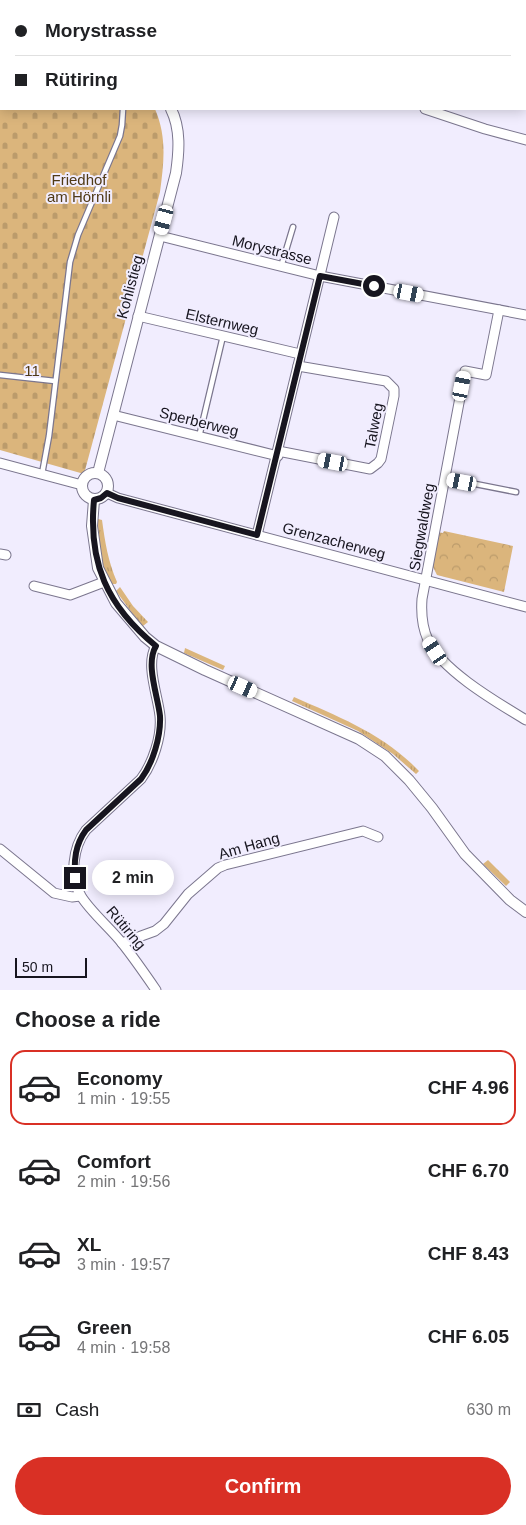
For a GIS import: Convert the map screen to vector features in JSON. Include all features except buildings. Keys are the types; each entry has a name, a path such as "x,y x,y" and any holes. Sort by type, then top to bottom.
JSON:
{"street":[{"name":"Kohlistieg","path":"98,473 176,174 178,129 171,110"},
{"path":"428,110 485,130 526,140"},
{"path":"257,535 334,217"},
{"name":"Morystrasse","path":"160,236 320,276 526,315"},
{"name":"Siegwaldweg","path":"499,310 486,375 465,371 422,599 422,622 428,641 448,665 470,683 526,720"},
{"name":"Elsternweg","path":"138,316 300,354"},
{"name":"Talweg","path":"278,453 370,469 381,459 394,396 394,389 390,384 298,366"},
{"name":"Sperberweg","path":"113,415 199,437 278,453"},
{"path":"0,463 82,485"},
{"path":"98,473 105,477 108,489 107,493 101,498 94,500 83,493 82,485 83,480 89,474 98,473"},
{"name":"Grenzacherweg","path":"107,493 118,498 526,607"},
{"path":"94,500 93,538 98,568 116,603 135,627 156,646 359,739 385,756 409,780 432,808 465,854 510,900 526,912"},
{"path":"34,586 70,595 104,582"},
{"name":"Rütiring","path":"156,646 152,653 151,664 160,717 158,736 148,770 141,779 86,830 80,839 74,856 75,878 80,896 122,943 156,990"},
{"name":"Am Hang","path":"122,943 155,931 164,924 188,894 218,868 225,865 363,831 378,837"},
{"path":"0,848 54,893 72,897 80,896"}],"lane":[{"path":"42,474 49,436 70,262 78,235 120,136 123,110"},
{"path":"281,267 293,227"},
{"path":"199,437 223,336"},
{"path":"0,375 55,381"},
{"name":"Siegwaldweg","path":"445,478 516,492"}],"green space":[{"name":"Friedhof am Hörnli","path":"0,110 155,110 163,140 160,192 84,474 0,450"},
{"path":"98,519 102,520 107,551 116,584 112,584 104,569 99,544"},
{"path":"444,531 513,546 504,592 437,575 431,563 437,532 443,533"},
{"path":"120,587 133,606 148,622 143,626 116,591"},
{"path":"185,648 225,666 223,670 184,653"},
{"path":"294,697 344,719 376,737 405,758 419,771 416,774 393,754 358,731 292,701"},
{"path":"488,860 510,882 506,886 483,864"}],"route":[{"path":"75,878 74,856 80,839 86,830 141,779 148,770 158,736 160,717 151,664 152,653 156,646 135,627 116,603 98,568 92,526 94,500 98,500 107,493 118,498 257,535 278,456 300,354 320,276 374,286"}],"park label":[{"name":"11","path":"32,371"}]}
